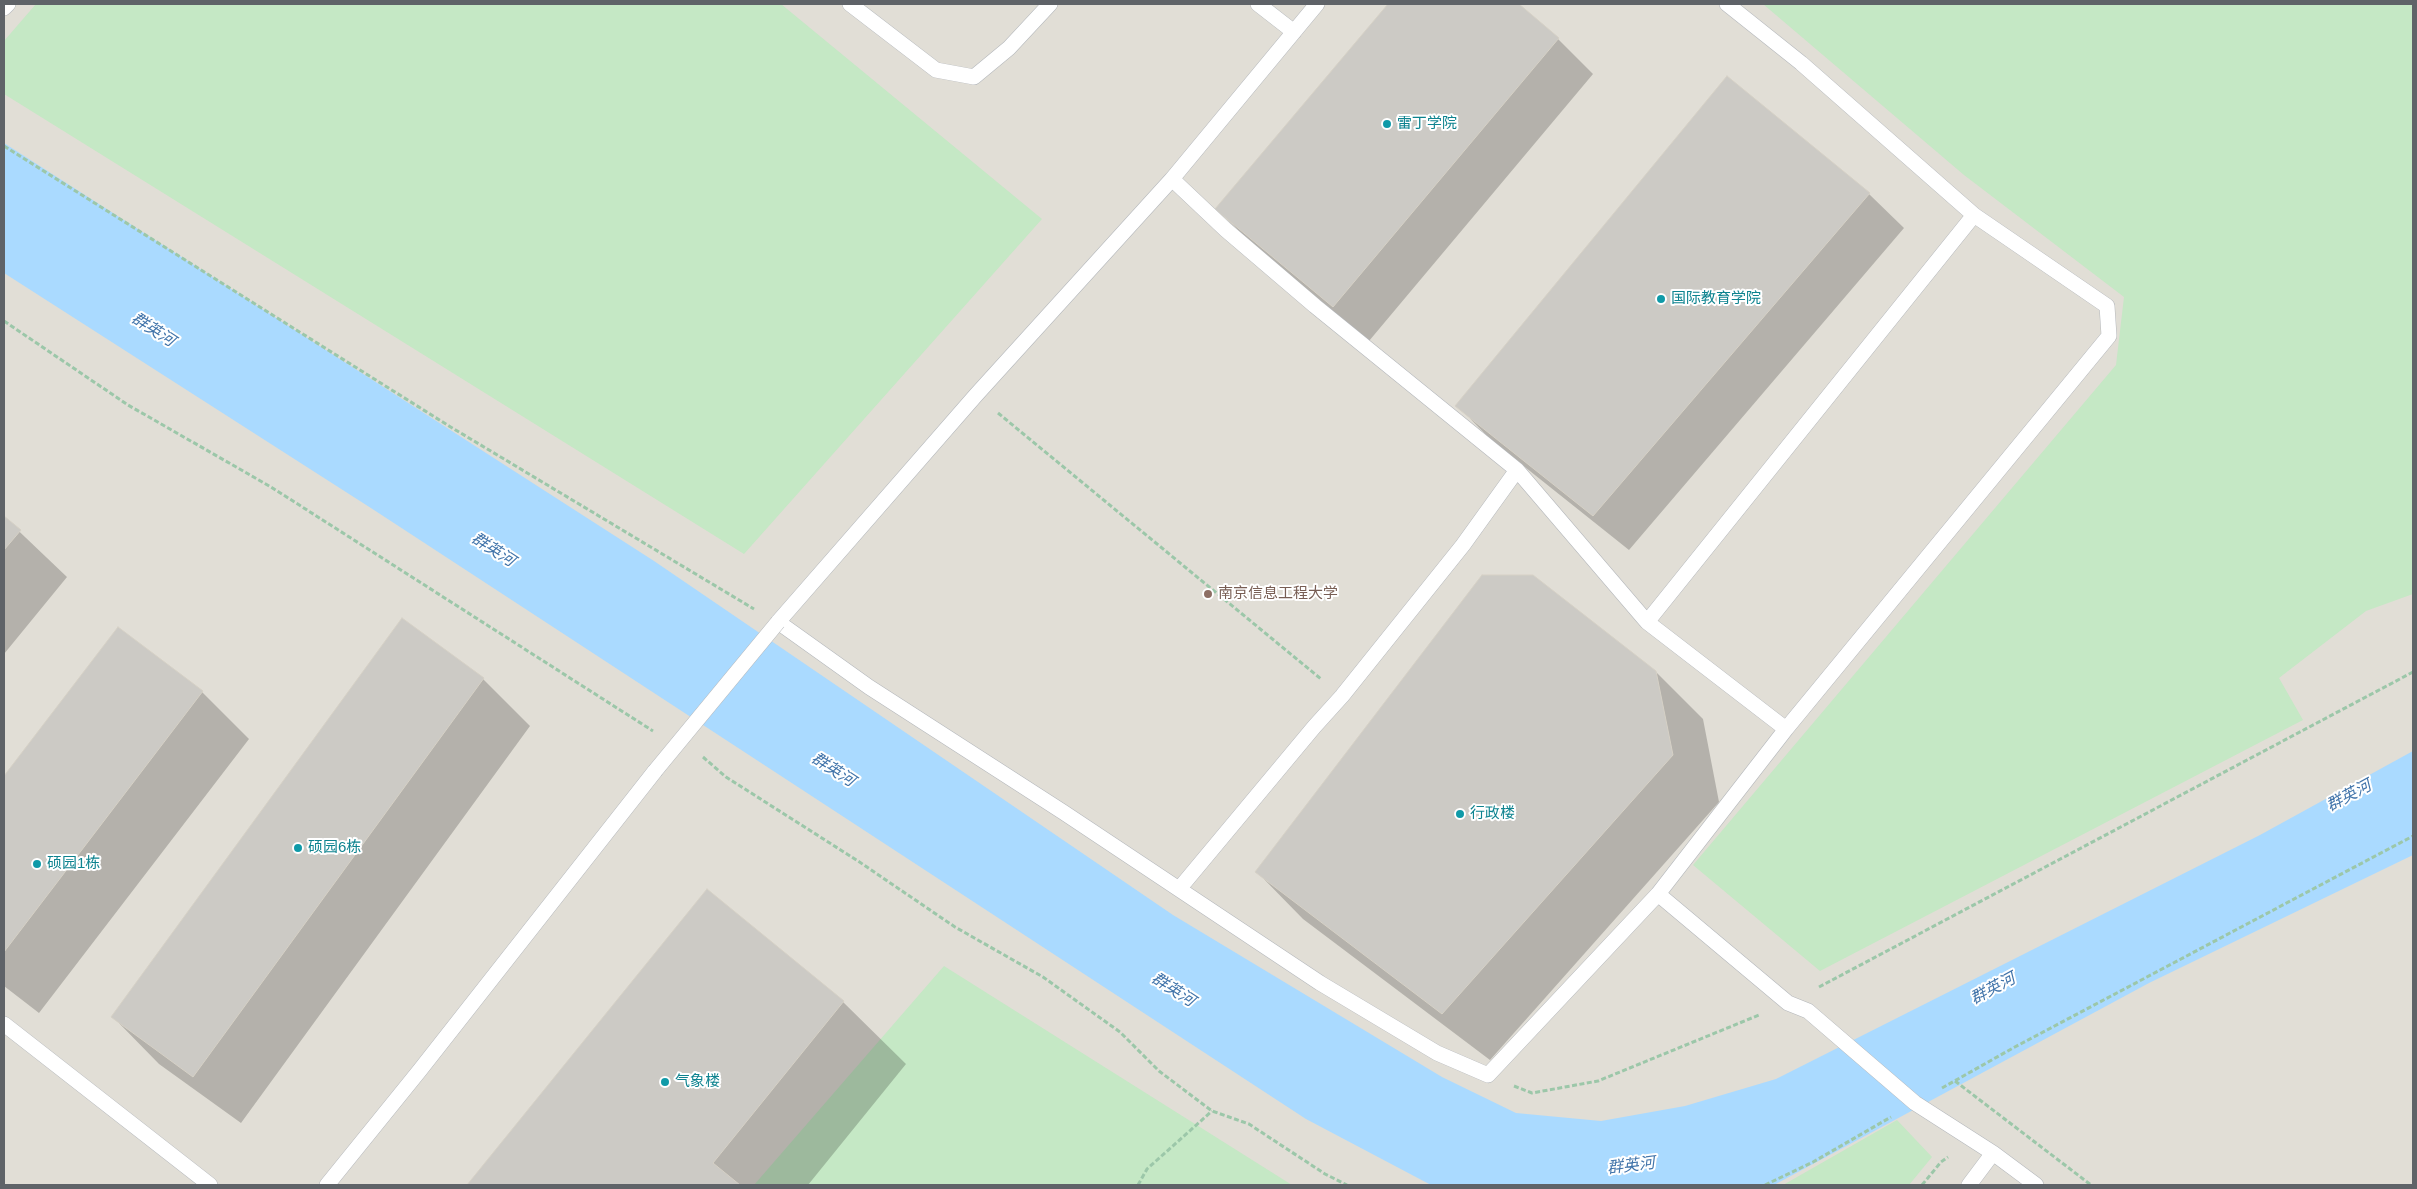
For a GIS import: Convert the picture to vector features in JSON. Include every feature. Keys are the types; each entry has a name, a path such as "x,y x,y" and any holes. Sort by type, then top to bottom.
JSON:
{"lane":[{"path":"4,8 8,4"},
{"path":"850,4 936,70 974,77 1009,48 1050,4"},
{"path":"1258,4 1294,32"},
{"path":"327,1185 655,771 778,622 976,395 1172,179 1317,4"},
{"path":"778,622 869,687 1320,983 1437,1053 1488,1075 1658,894 1786,729 2109,336 2107,306 1974,215 1801,62 1727,4"},
{"path":"1172,179 1226,230 1314,306 1517,470 1647,622 1786,729"},
{"path":"1647,622 1974,215"},
{"path":"1179,889 1342,696 1463,545 1517,470"},
{"path":"1658,894 1788,1003 1808,1011 1915,1103 1993,1153 2036,1185"},
{"path":"4,1024 210,1185"},
{"path":"1969,1185 1993,1153"}],"path":[{"path":"4,146 448,426 693,574 778,622"},
{"path":"976,395 1342,696"},
{"path":"1488,1075 1532,1094 1598,1081 1788,1003 2413,672"},
{"path":"1765,1185 1813,1162 1955,1081 2413,836"},
{"path":"1955,1081 2091,1185"},
{"path":"1138,1185 1147,1169 1212,1111"}],"shaded area":[{"name":"南京信息工程大学","path":"4,4 2413,4 2413,1185 4,1185"}],"green space":[{"path":"36,4 781,4 1042,219 744,554 4,94 4,41"},
{"path":"1763,4 2413,4 2413,594 2366,611 2279,678 2303,720 1820,971 1693,865 2116,365 2124,297 1964,175"},
{"path":"944,966 1292,1185 754,1185"},
{"path":"1897,1120 1932,1157 1909,1185 1783,1185"}],"water":[{"name":"群英河","path":"4,143 654,561 1173,915 1442,1077 1516,1113 1601,1121 1685,1106 1776,1079 2260,835 2413,751 2413,855 2149,983 1774,1185 1431,1185 1306,1119 374,510 4,273"}],"building":[{"name":"雷丁学院","path":"1388,4 1519,4 1559,38 1333,307 1215,209"},
{"name":"国际教育学院","path":"1727,76 1870,193 1593,516 1455,406"},
{"path":"4,516 21,530 4,550"},
{"name":"行政楼","path":"1482,575 1533,575 1656,671 1673,755 1442,1014 1255,872"},
{"name":"硕园6栋","path":"402,618 484,678 193,1077 111,1017"},
{"name":"硕园1栋","path":"118,627 203,691 4,952 4,776"},
{"name":"气象楼","path":"707,889 844,1001 713,1163 740,1185 467,1185"}],"place":[{"name":"雷丁学院","path":"1387,124"},
{"name":"国际教育学院","path":"1661,299"},
{"name":"南京信息工程大学","path":"1208,594"},
{"name":"行政楼","path":"1460,814"},
{"name":"硕园6栋","path":"298,848"},
{"name":"硕园1栋","path":"37,864"},
{"name":"气象楼","path":"665,1082"}]}
